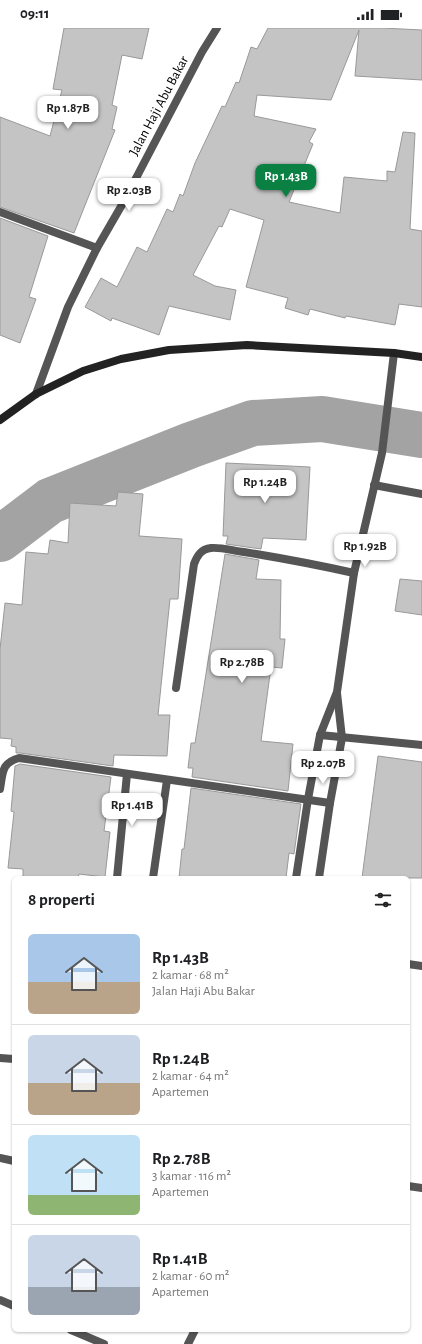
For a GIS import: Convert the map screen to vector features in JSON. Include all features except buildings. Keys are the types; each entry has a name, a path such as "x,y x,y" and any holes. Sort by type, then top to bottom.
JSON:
{"street":[{"name":"Jalan Haji Abu Bakar","path":"36,394 68,307 97,248 123,203 202,52 217,28"},
{"path":"0,212 97,248"},
{"path":"0,420 36,394 83,371 121,359 169,350 247,345 394,353 422,357"},
{"path":"296,876 320,736 336,692 354,573 383,442 394,353"},
{"path":"374,486 422,494"},
{"path":"176,688 194,564 197,556 202,552 211,548 223,549 283,558 354,573"},
{"path":"319,876 330,803 342,738 336,692"},
{"path":"320,736 422,744"},
{"path":"0,789 4,768 9,762 19,758 330,803"},
{"path":"117,876 127,774"},
{"path":"153,876 167,780"},
{"path":"410,964 422,966"},
{"path":"0,1058 12,1060"},
{"path":"0,1158 12,1161"},
{"path":"410,1186 422,1188"},
{"path":"0,1300 12,1305"},
{"path":"76,1332 104,1344"},
{"path":"188,1344 194,1332"}],"waterway":[{"path":"0,539 50,501 191,445 253,423 322,419 422,435"}]}
